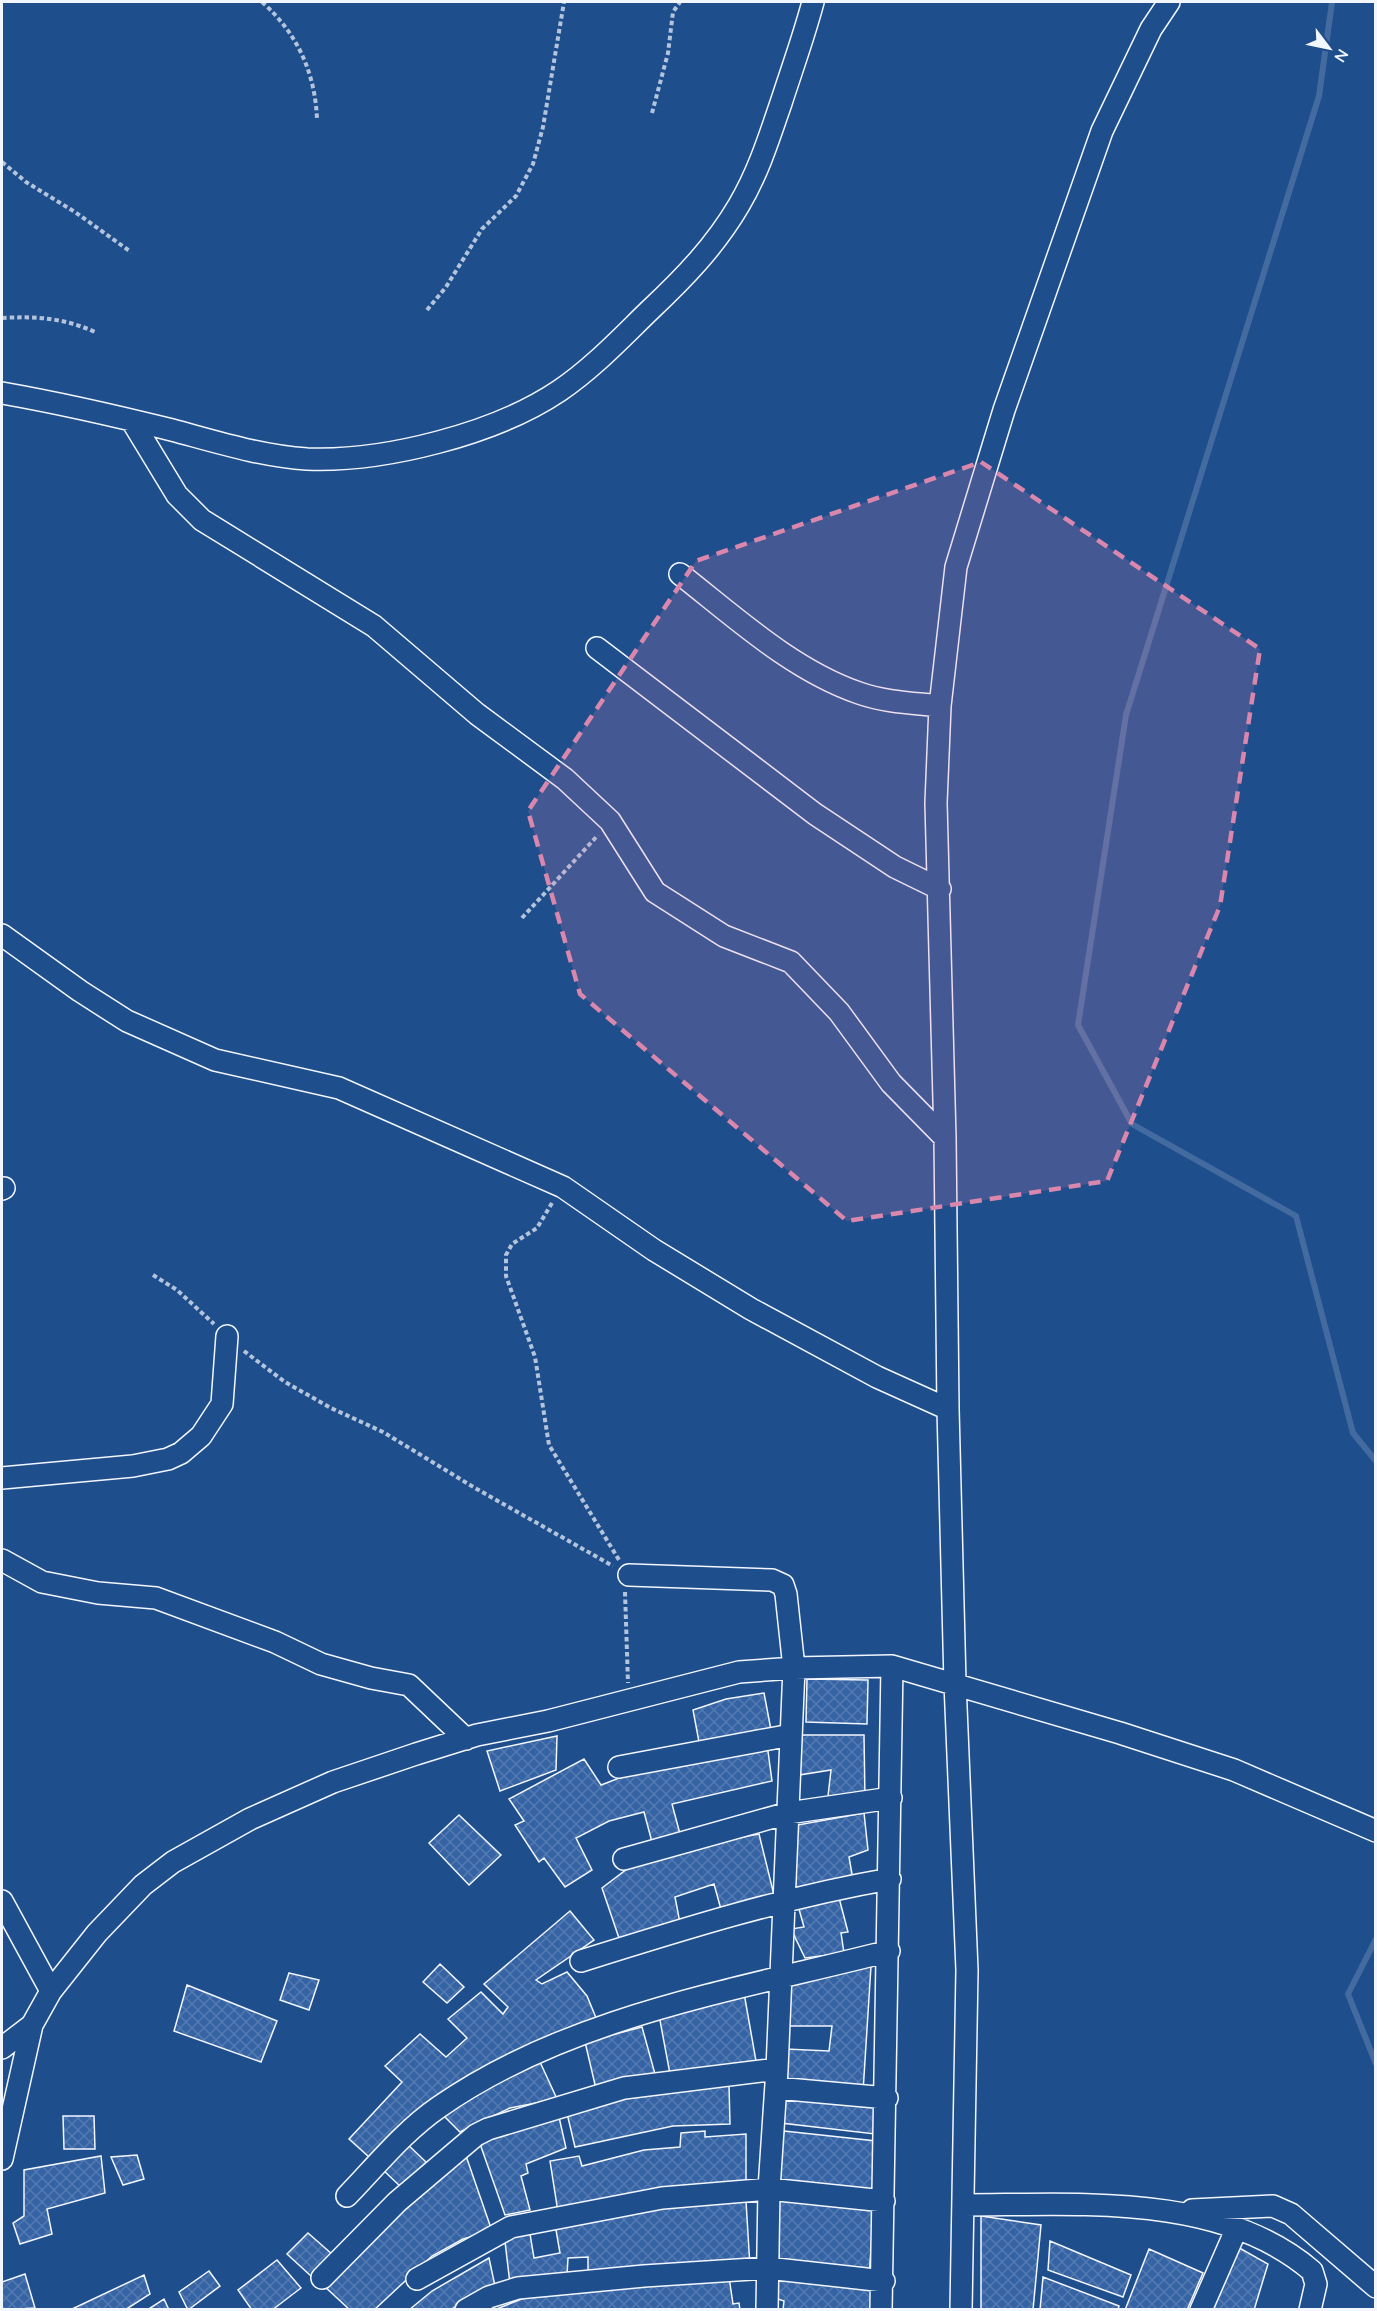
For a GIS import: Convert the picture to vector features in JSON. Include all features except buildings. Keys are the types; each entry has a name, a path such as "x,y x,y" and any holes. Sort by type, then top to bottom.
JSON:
{"street":[{"path":"2,393 132,421 255,452 308,459 398,451 504,420 539,404 600,359 686,276 727,225 762,157 813,2"},
{"path":"961,2310 967,1970 955,1683 948,1409 945,1138 936,803 940,706 956,567 1004,410 1102,131 1150,29 1169,2"},
{"path":"132,421 177,495 202,520 374,626 477,714 565,779 610,821 655,892 724,936 791,962 839,1012 891,1083 945,1138"},
{"path":"680,574 772,644 834,684 861,694 940,706"},
{"path":"597,648 815,814 895,867 940,889"},
{"path":"2,935 80,991 127,1021 215,1060 339,1088 563,1186 654,1250 751,1309 877,1377 948,1409"},
{"path":"2,1478 133,1466 168,1459 181,1453 201,1436 222,1404 227,1336"},
{"path":"2,1560 42,1582 98,1593 156,1598 275,1642 331,1667 409,1684 466,1738"},
{"path":"629,1575 772,1580 783,1586 786,1594 794,1668 785,1902 769,2189 767,2310"},
{"path":"881,2310 884,2281 892,1666"},
{"path":"2,2159 32,2025 51,1991 97,1933 143,1885 183,1856 250,1819 333,1782 466,1738 631,1701 739,1672 794,1668 892,1666 955,1683 1234,1770 1376,1831"},
{"path":"619,1767 791,1735"},
{"path":"624,1859 788,1813 891,1798"},
{"path":"581,1961 681,1929 835,1888 890,1879"},
{"path":"2,1901 51,1991"},
{"path":"347,2196 401,2139 438,2107 534,2052 658,2009 889,1951"},
{"path":"2,2048 32,2025"},
{"path":"322,2278 397,2202 476,2135 488,2129 624,2088 776,2079 887,2097"},
{"path":"417,2279 511,2226 662,2198 769,2189 884,2201"},
{"path":"963,2205 1107,2205 1174,2210 1273,2206 1291,2214 1376,2287"},
{"path":"1174,2210 1236,2230 1283,2250 1312,2271 1316,2284 1310,2310"},
{"path":"1201,2310 1236,2230"},
{"path":"466,2310 489,2297 518,2288 644,2276 767,2268 884,2281"}],"path":[{"path":"262,2 285,25 303,55 314,87 317,119"},
{"path":"427,310 446,287 482,229 516,196 534,164 543,127 564,2"},
{"path":"652,113 668,53 673,12 680,2"},
{"path":"2,162 26,182 75,212 131,252"},
{"path":"2,318 54,318 95,333"},
{"path":"522,918 610,821"},
{"path":"563,1186 537,1228 512,1244 506,1255 506,1276 535,1358 549,1446 629,1575 624,1596 631,1701"},
{"path":"153,1275 177,1290 227,1336 285,1382 331,1408 383,1432 475,1488 629,1575"}],"highlighted area":[{"path":"981,462 1260,649 1220,906 1107,1181 847,1221 580,994 528,811 696,561"}],"waterway":[{"path":"1332,2 1319,96 1126,715 1078,1025 1132,1124 1296,1216 1353,1433 1376,1461"},
{"path":"1376,1939 1348,1994 1376,2064"}]}
